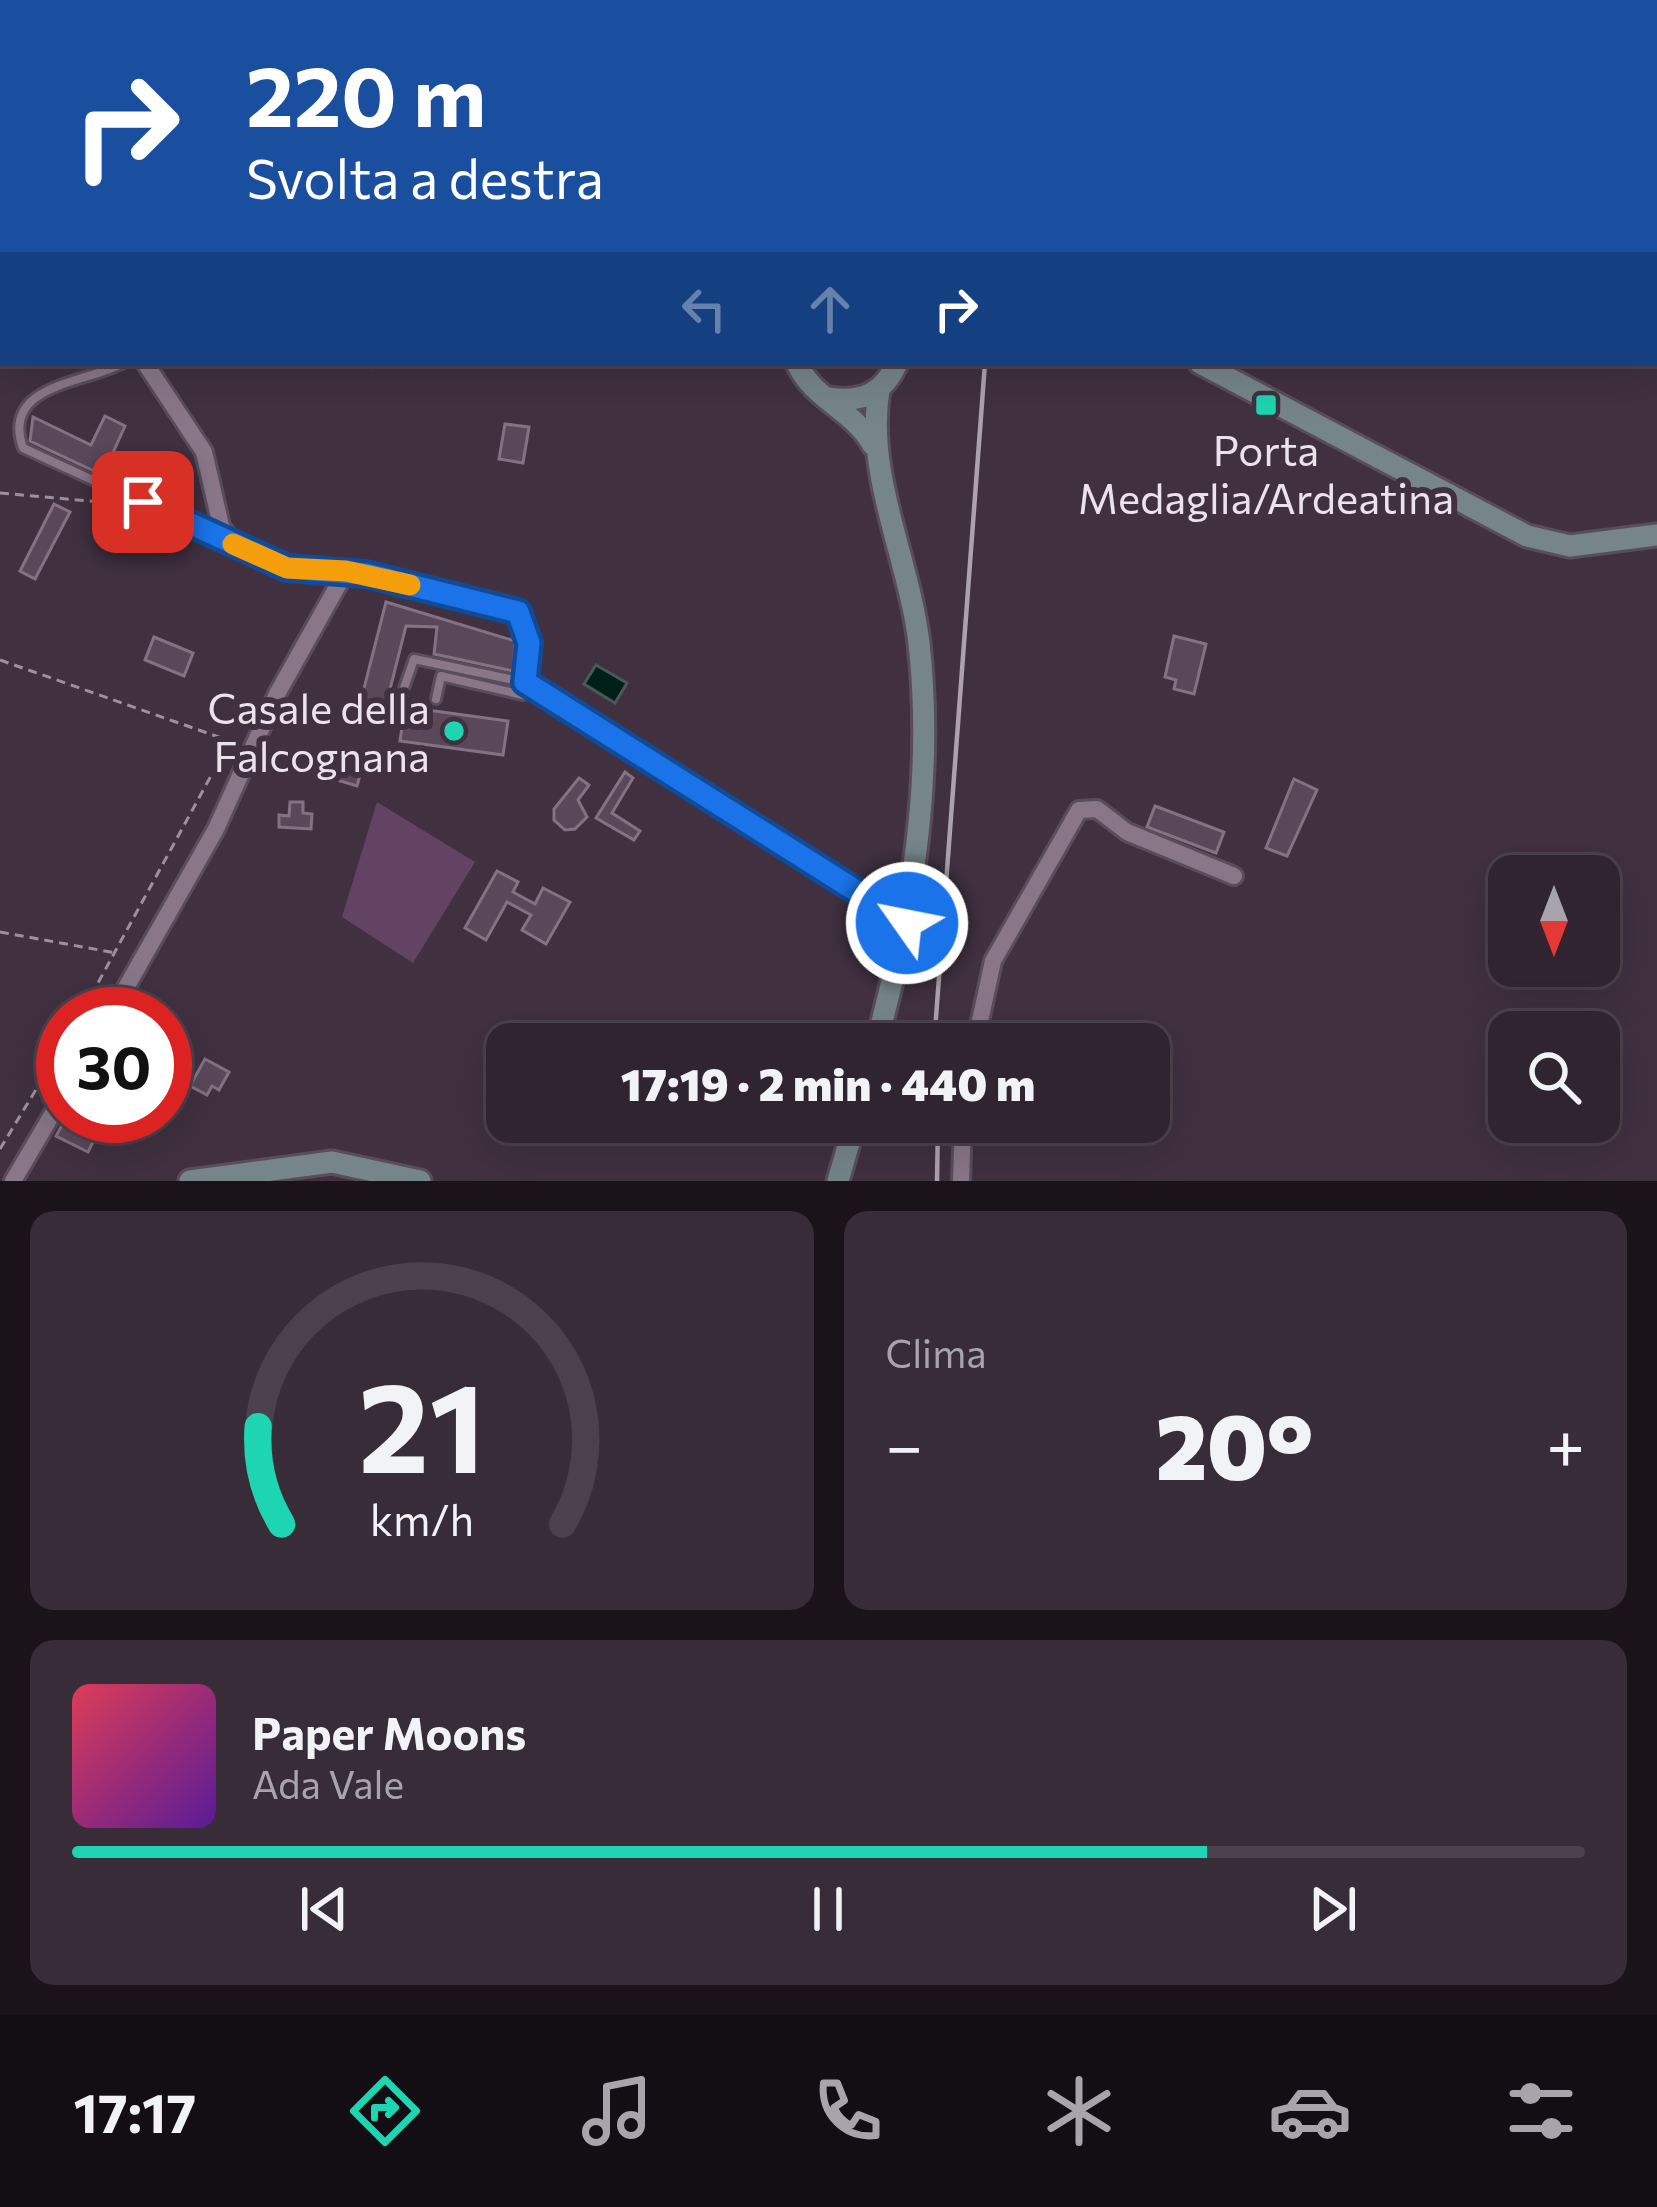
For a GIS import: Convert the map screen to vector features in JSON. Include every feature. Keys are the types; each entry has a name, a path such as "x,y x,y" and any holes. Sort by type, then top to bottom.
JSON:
{"main road":[{"path":"799,366 814,390 861,423 876,451 914,612 923,690 922,796 907,923 881,1023"},
{"path":"876,451 879,390 895,366"},
{"path":"1206,366 1527,536 1570,547 1657,535"},
{"path":"830,398 847,401 879,390"},
{"path":"838,1181 849,1143"},
{"path":"190,1181 332,1162 420,1181"}],"street":[{"path":"147,366 203,452 221,526 234,544 287,568 346,571 518,612 529,643 531,686 907,923"},
{"path":"126,987 216,829 277,694 346,571"},
{"path":"980,1023 993,961 1079,810 1096,809 1127,832 1234,877"},
{"path":"13,1181 36,1142"},
{"path":"961,1181 962,1143"}],"lane":[{"path":"113,366 22,397 10,412 10,432 23,448 234,544"},
{"path":"404,688 414,659 531,686 523,695 441,676 436,699"}],"path":[{"path":"0,493 143,502"},
{"path":"0,660 230,741 98,987"},
{"path":"0,932 118,954"},
{"path":"0,1149 36,1090"}],"shaded area":[{"path":"596,665 627,683 615,703 584,684"},
{"path":"377,802 475,862 413,963 342,917"}],"building":[{"path":"105,416 125,426 112,455 131,464 122,484 30,441 33,417 91,445"},
{"path":"505,424 529,427 523,463 499,459"},
{"path":"54,504 70,512 35,579 20,571"},
{"path":"386,602 515,641 513,671 434,654 437,627 406,626 382,721 358,712"},
{"path":"1174,636 1206,644 1194,694 1174,689 1176,680 1165,677"},
{"path":"154,637 193,653 184,676 145,660"},
{"name":"Casale della Falcognana","path":"405,707 508,721 503,755 400,741"},
{"path":"346,752 365,758 357,786 320,775 325,757 343,762"},
{"path":"625,772 633,778 612,813 640,831 634,840 596,818"},
{"path":"579,778 589,785 578,800 587,817 575,829 565,830 554,820 554,809"},
{"path":"1294,779 1317,790 1287,856 1266,848"},
{"path":"290,802 303,802 303,813 312,814 311,829 279,827 279,815 289,816"},
{"path":"1155,806 1224,832 1216,853 1147,827"},
{"path":"497,871 518,882 513,892 535,904 543,888 570,902 546,944 522,930 531,915 507,902 486,940 465,928"},
{"path":"205,1059 229,1072 219,1090 212,1086 207,1095 192,1082"},
{"path":"70,1143 92,1143 88,1152"}],"railway":[{"path":"936,1023 985,366"},
{"path":"937,1181 938,1143"}],"slow traffic":[{"path":"233,544 287,568 346,571 410,585"}],"place":[{"name":"Porta Medaglia/Ardeatina","path":"1266,405"},
{"name":"Casale della Falcognana","path":"454,731"}],"route":[{"path":"143,502 287,568 366,574 518,612 529,643 525,682 907,923"}]}
